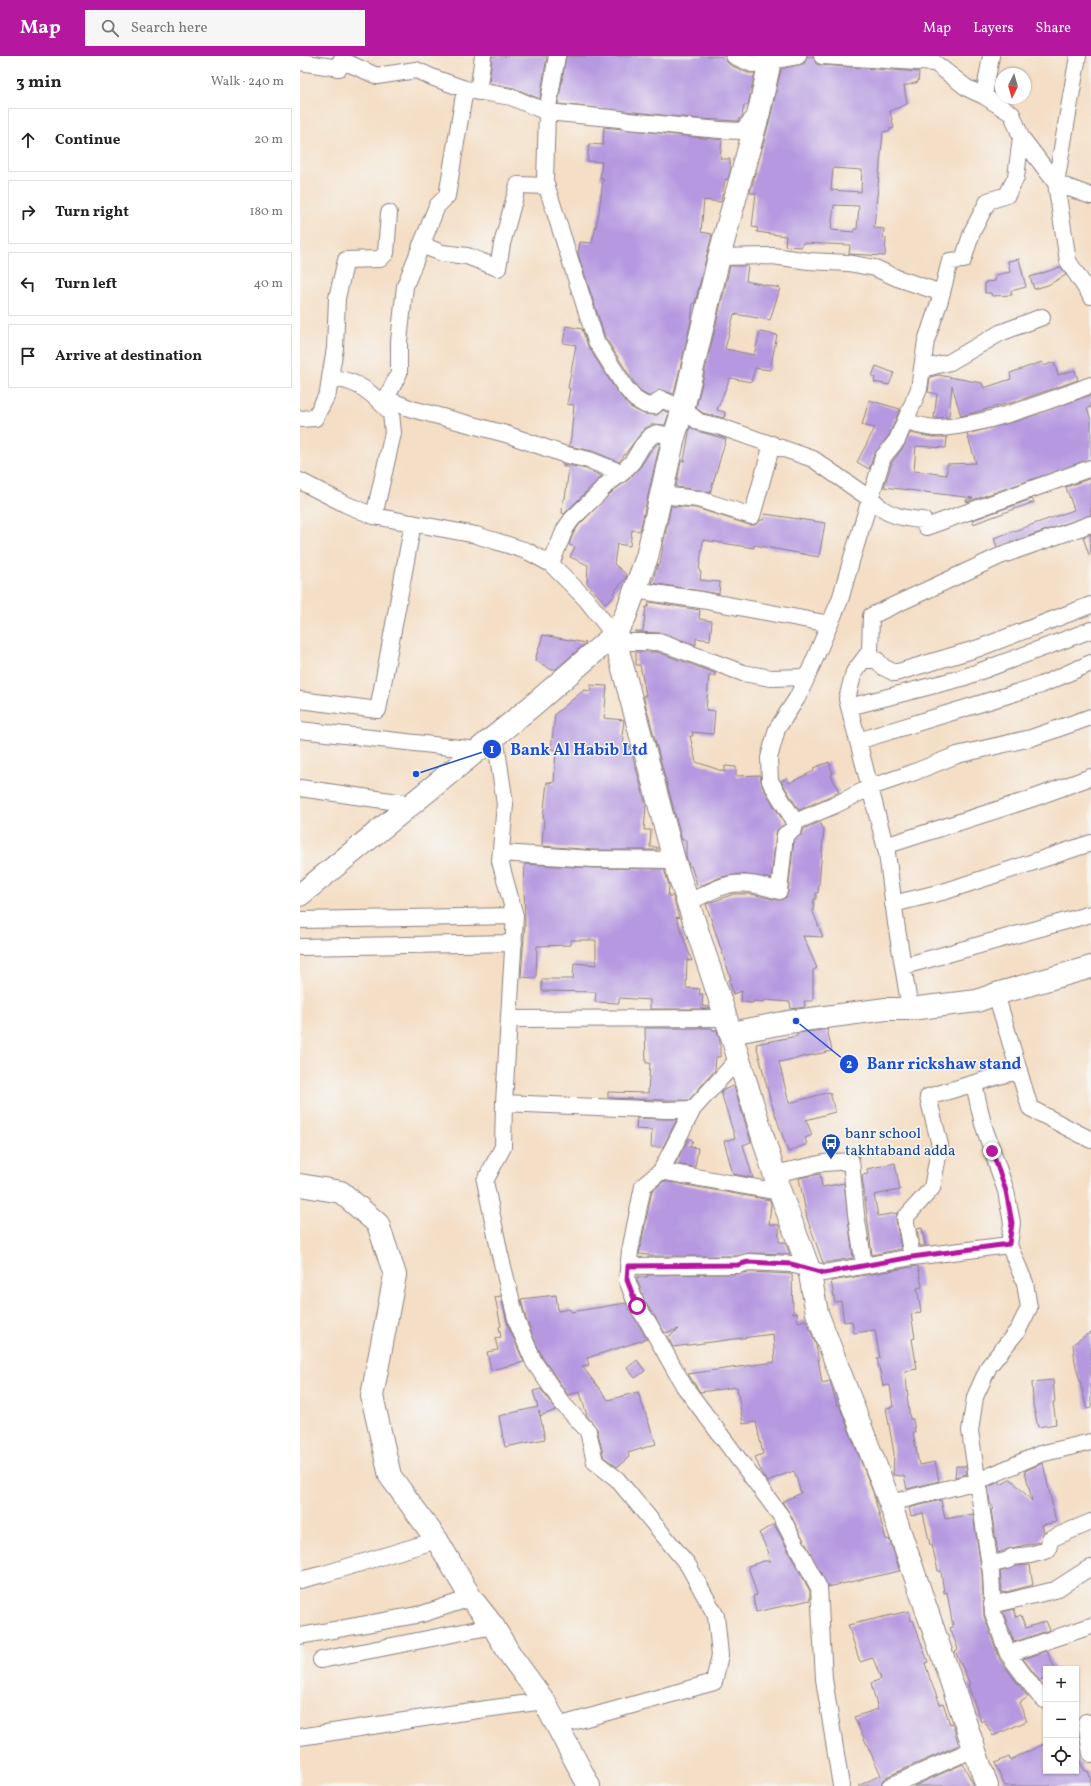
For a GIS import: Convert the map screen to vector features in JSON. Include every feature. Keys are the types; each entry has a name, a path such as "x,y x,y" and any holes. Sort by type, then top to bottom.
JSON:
{"main road":[{"path":"300,895 532,706 614,635 625,617 647,557 674,436 719,257 759,112 770,58"},
{"path":"614,635 674,860 729,1025 777,1183 809,1269 817,1313 890,1503 987,1786"},
{"path":"729,1025 788,1022 879,1010 910,1009 977,1001 996,994 1091,967"},
{"path":"300,1185 341,1192 378,1224 395,1275 372,1396 390,1476 437,1540 471,1598 493,1626 511,1656 544,1701 589,1786"}],"street":[{"path":"384,401 399,373 399,341 405,286 437,206 447,196 472,90 483,56"},
{"path":"557,56 547,112 545,181 596,341 625,387 635,399 645,405 654,406 661,399 682,409 699,422 721,427 813,459 876,503 881,510 910,519 923,520 926,527 1091,468"},
{"path":"734,56 752,64 770,58 798,56"},
{"path":"822,56 935,63 967,88 984,96 1012,114 1021,138 1056,183 1091,196"},
{"path":"984,96 991,63 990,56"},
{"path":"1078,56 1056,183 1068,261 1091,296"},
{"path":"300,62 339,68 341,60 377,76 416,70 434,78 472,90 511,97 547,112 628,121 686,126 702,129 742,131 759,112"},
{"path":"689,902 720,887 743,882 761,885 779,891 785,835 794,829 795,822 770,781 768,758 777,729 797,698 830,624 840,600 883,457 897,440 920,389 926,341 942,293 950,261 963,260 972,232 988,201 1007,195 1016,177 1021,138"},
{"path":"421,245 442,253 467,256 498,268 502,244 518,185 547,186"},
{"path":"300,420 315,418 328,393 335,348 337,298 346,260 380,260 386,253 389,213"},
{"path":"719,257 773,256 809,261 848,263 875,268 897,278 942,293"},
{"path":"922,368 950,362 1000,333 1042,317"},
{"path":"330,378 343,379 368,390 384,401 506,434 563,454 589,460 622,473"},
{"path":"905,422 940,428 986,420 1091,386"},
{"path":"374,516 394,433 391,412 384,401"},
{"path":"552,564 565,529 572,519 607,484 622,473 633,461 642,446 651,436 657,433 674,436"},
{"path":"662,495 698,499 752,516 772,444"},
{"path":"300,481 345,504 374,516 476,535 527,551 552,564 586,599 614,635 628,642 659,642 743,673 771,678 807,678"},
{"path":"300,700 378,710 413,523"},
{"path":"910,1009 885,846 871,787 847,699 854,672 870,651 871,616 1000,556 1091,524"},
{"path":"635,590 701,600 830,624"},
{"path":"863,660 877,660 883,667 895,673 979,648 1091,605"},
{"path":"849,707 962,678 1091,630"},
{"path":"858,741 1041,685 1091,662"},
{"path":"795,822 833,806 871,787 957,755 1031,738 1091,717"},
{"path":"300,730 477,750"},
{"path":"495,736 505,804 500,861 515,916 508,1019 503,1147 485,1181 500,1255 517,1322 534,1362 562,1403 588,1431 595,1462 617,1479 688,1565 716,1616 720,1655 714,1682 558,1726"},
{"path":"885,846 1031,799 1091,777"},
{"path":"300,788 412,804"},
{"path":"893,904 946,891 1091,843"},
{"path":"501,853 593,859 674,860"},
{"path":"904,966 1091,914"},
{"path":"300,920 515,916"},
{"path":"300,947 514,943"},
{"path":"996,994 1030,1108 1091,1140"},
{"path":"508,1019 729,1025"},
{"path":"739,1058 693,1109 661,1171 643,1186 628,1266 627,1280 637,1306 648,1322 684,1386 781,1516 819,1588 824,1679 841,1786"},
{"path":"912,1257 905,1218 932,1188 940,1145 928,1098 1019,1070"},
{"path":"974,1084 984,1124 1008,1204 1012,1223 1009,1244 1025,1283 1029,1308 1018,1330 989,1366 975,1397 970,1431 991,1573 992,1605 1008,1654 1038,1694 1043,1698"},
{"path":"504,1103 666,1110 693,1109"},
{"path":"661,1171 777,1183 824,1163 851,1161 856,1214 864,1265"},
{"path":"628,1266 738,1265 748,1262 791,1264 824,1273 912,1257 1009,1244"},
{"path":"890,1503 978,1481 1040,1454 1091,1442"},
{"path":"989,1565 1009,1560 1012,1557 1030,1555 1048,1550 1050,1539 1091,1522"},
{"path":"300,1580 437,1540"},
{"path":"992,1605 1055,1590 1091,1568"},
{"path":"300,1636 422,1614 471,1598"},
{"path":"321,1660 493,1626"},
{"path":"1008,1654 1091,1626"},
{"path":"300,1737 544,1701"},
{"path":"1084,1722 1091,1754"},
{"path":"890,1786 974,1749"}],"building":[{"path":"492,56 547,56 540,99 514,88 489,83"},
{"path":"566,56 725,56 726,61 730,65 748,73 755,73 748,105 744,105 742,116 738,121 700,119 558,104"},
{"path":"807,56 813,56 816,64 821,65 919,72 918,82 904,86 907,104 890,111 894,128 890,129 890,131 883,132 874,228 884,229 883,238 886,238 885,256 849,254 850,245 802,243 802,247 785,246 786,236 757,232 758,228 752,227 756,193 750,193 771,115 781,69 804,64","holes":["833,168 862,170 861,192 831,190","834,205 859,206 857,229 854,229 854,232 831,230"]},
{"path":"604,127 722,140 720,159 730,159 730,172 727,180 725,179 721,202 704,200 701,232 712,234 695,303 693,303 691,321 674,394 660,390 651,396 648,396 641,392 633,381 605,337 578,254 580,242 592,243 599,212 603,179 600,179 602,162 587,161 589,144 603,145"},
{"path":"1019,259 1026,287 1011,291 1012,295 992,296 991,293 985,293 985,282 995,281 996,275 1010,272 1008,261"},
{"path":"730,266 748,266 746,281 780,288 770,320 734,314 725,349 754,355 760,332 777,335 770,370 755,368 751,382 730,378 717,410 725,412 724,418 703,413 696,408"},
{"path":"1061,267 1066,275 1048,285 1034,289 1030,277"},
{"path":"566,326 582,329 588,346 617,392 630,407 644,414 657,415 663,410 669,413 665,425 653,424 644,429 619,462 592,451 569,446 574,405 567,404 570,389 568,388 576,345 563,343"},
{"path":"1042,362 1044,366 1054,362 1058,375 1075,370 1078,380 1014,402 961,416 952,385 949,417 934,418 937,394 928,392 930,377 938,375 982,383 984,388 1011,379 1010,373"},
{"path":"876,366 894,373 889,385 874,382 875,378 872,376"},
{"path":"1091,395 1091,407 1087,408 1091,420 1091,459 967,502 966,500 973,498 884,487 892,462 904,446 910,433 932,437 947,437 946,448 916,446 914,471 947,475 947,464 976,463 967,434 1020,420"},
{"path":"869,400 900,409 889,435 874,454 869,469 857,462 875,428 862,425"},
{"path":"690,427 697,431 726,439 710,493 676,487 681,461 684,461"},
{"path":"660,443 640,531 632,530 630,546 617,544 614,564 627,575 613,593 615,595 606,604 587,583 588,565 570,557 575,547 569,545 573,534 579,525 613,491 629,479 640,467 650,452 657,444"},
{"path":"563,464 586,469 602,476 564,514 562,513 563,499 565,499 569,467 563,467"},
{"path":"1091,478 1091,515 997,547 994,538 1074,510 1066,487"},
{"path":"1032,499 1034,502 973,524 972,520"},
{"path":"671,506 696,508 750,525 755,525 761,520 764,520 765,514 825,523 819,557 754,545 754,548 703,540 699,571 701,572 700,580 720,582 719,594 652,583 658,564 660,565"},
{"path":"1091,534 1091,554 1089,555 1083,537"},
{"path":"649,602 700,610 699,619 712,621 710,640 696,638 696,645 662,633 635,632 643,631 646,607 648,607"},
{"path":"543,635 586,643 556,669 550,669 535,660"},
{"path":"636,652 657,652 715,673 715,676 709,676 706,710 715,711 713,734 692,732 693,736 690,736 696,762 725,772 725,766 736,767 736,776 760,775 762,786 785,824 777,830 771,879 741,874 721,877 700,886 700,884 697,885 686,856 686,840 682,840 644,699 644,695 646,695 640,665 636,665"},
{"path":"590,685 607,686 604,718 624,720 622,736 624,737 623,745 630,746 646,805 644,830 651,830 650,847 657,847 657,850 593,850 542,846 547,782 554,783 556,750 551,749 555,714 584,690 591,691"},
{"path":"829,762 833,774 831,775 839,792 799,810 781,781 787,778 789,783 814,771 813,768"},
{"path":"820,822 824,830 818,893 816,893 816,899 814,899 813,912 823,937 803,936 817,968 813,970 813,1001 804,1001 805,1007 791,1009 790,1002 765,1000 764,1002 753,1001 753,1003 741,1002 742,991 733,994 729,980 731,979 706,904 734,894 751,894 777,900 781,900 786,897 788,892 794,840 802,834 804,829"},
{"path":"525,864 593,868 664,869 669,885 668,896 673,896 679,918 676,917 692,961 687,960 686,988 700,989 699,994 703,994 702,1006 709,1007 709,1009 650,1009 650,1000 619,998 619,1003 595,1002 596,992 542,991 542,979 573,979 574,963 596,965 596,940 571,940 571,945 537,946 536,978 521,977 525,923"},
{"path":"645,1028 712,1028 713,1030 717,1030 720,1041 720,1057 716,1057 715,1070 689,1100 608,1098 608,1092 648,1093 650,1063 646,1063"},
{"path":"827,1029 832,1051 779,1062 789,1103 830,1092 835,1112 806,1120 812,1135 805,1138 807,1144 788,1152 770,1099 756,1044 797,1036 798,1033"},
{"path":"734,1086 751,1142 743,1145 753,1178 733,1174 724,1141 735,1138 721,1092"},
{"path":"637,1118 677,1119 663,1147 651,1147 652,1130 636,1129"},
{"path":"689,1138 693,1141 689,1147 698,1148 695,1167 675,1164"},
{"path":"895,1163 900,1190 874,1195 878,1216 897,1213 896,1220 901,1249 872,1255 862,1175 868,1174 867,1169"},
{"path":"820,1174 822,1187 844,1183 853,1258 823,1263 807,1218 799,1178"},
{"path":"664,1181 770,1200 769,1224 779,1225 779,1242 785,1242 790,1254 748,1253 737,1256 649,1256 639,1254 652,1191"},
{"path":"922,1228 925,1246 920,1246 917,1229"},
{"path":"918,1266 922,1287 917,1288 921,1312 911,1314 915,1338 912,1339 917,1369 905,1371 907,1396 910,1419 913,1419 915,1432 913,1432 919,1465 935,1462 939,1481 907,1489 904,1476 893,1475 894,1453 886,1408 893,1407 890,1385 883,1386 877,1358 880,1358 875,1330 854,1333 852,1321 844,1322 841,1301 835,1302 831,1281"},
{"path":"749,1272 792,1274 793,1314 797,1313 798,1322 806,1320 816,1345 822,1383 830,1381 837,1405 839,1405 873,1492 886,1540 889,1539 900,1571 828,1587 789,1512 782,1502 801,1493 794,1471 768,1482 763,1476 755,1457 763,1454 756,1422 743,1424 737,1387 700,1392 688,1374 775,1362 773,1334 673,1347 668,1337 679,1329 665,1333 645,1302 637,1279 637,1277 647,1277 647,1275 738,1274"},
{"path":"556,1295 558,1311 570,1309 571,1312 626,1303 647,1339 587,1358 589,1365 582,1366 608,1400 638,1392 656,1444 628,1453 629,1457 617,1467 604,1457 597,1429 587,1416 580,1392 568,1395 542,1357 526,1319 521,1299"},
{"path":"501,1296 508,1326 524,1362 491,1370 487,1352 498,1350 495,1338 501,1337 499,1327 501,1326 495,1297"},
{"path":"1091,1332 1091,1408 1087,1409 1075,1362 1073,1344"},
{"path":"637,1360 645,1371 635,1378 627,1368"},
{"path":"1053,1380 1055,1402 1053,1402 1056,1424 1038,1427 1033,1404 1032,1382"},
{"path":"541,1389 556,1410 540,1416 545,1439 505,1447 499,1416 538,1407 533,1391"},
{"path":"1043,1463 1056,1522 1042,1525 1044,1532 1040,1542 1011,1548 998,1553 991,1510 994,1509 990,1503 988,1487 999,1482 1001,1485 1011,1479 1032,1501 1025,1471"},
{"path":"956,1466 966,1466 967,1474 955,1477"},
{"path":"941,1500 945,1519 973,1514 982,1574 984,1616 1000,1660 1028,1697 1019,1703 1027,1721 993,1736 984,1720 981,1722 968,1685 970,1684 955,1651 958,1649 950,1628 953,1627 947,1592 944,1593 941,1571 938,1571 932,1545 930,1545 923,1513 911,1516 909,1508"},
{"path":"774,1524 810,1591 810,1600 756,1612 753,1596 757,1595 748,1566 764,1561 770,1561 767,1554 769,1553 759,1533"},
{"path":"1030,1565 1033,1585 1002,1593 1000,1572 1016,1566"},
{"path":"1014,1609 1016,1617 1021,1615 1026,1628 1046,1621 1050,1630 1014,1642 1003,1612"},
{"path":"909,1611 911,1621 913,1620 928,1662 925,1663 931,1682 940,1704 943,1703 950,1724 952,1723 959,1745 886,1777 882,1781 881,1786 858,1786 881,1775 854,1717 878,1709 871,1683 881,1679 873,1658 860,1662 848,1625"},
{"path":"1047,1651 1054,1666 1043,1666 1043,1680 1040,1681 1023,1659"},
{"path":"1043,1744 1043,1774 1079,1774 1079,1760 1085,1771 1088,1771 1091,1779 1091,1786 1005,1786 995,1763 1009,1757 1010,1760"},
{"path":"963,1764 974,1786 914,1786"}],"place":[{"name":"Bank Al Habib Ltd","path":"416,774"},
{"name":"Banr rickshaw stand","path":"796,1021"},
{"name":"banr school takhtaband adda","path":"831,1160"}],"route":[{"path":"637,1306 627,1280 628,1266 738,1265 748,1262 791,1264 824,1273 912,1257 1009,1244 1012,1223 1006,1191 992,1151"}]}
